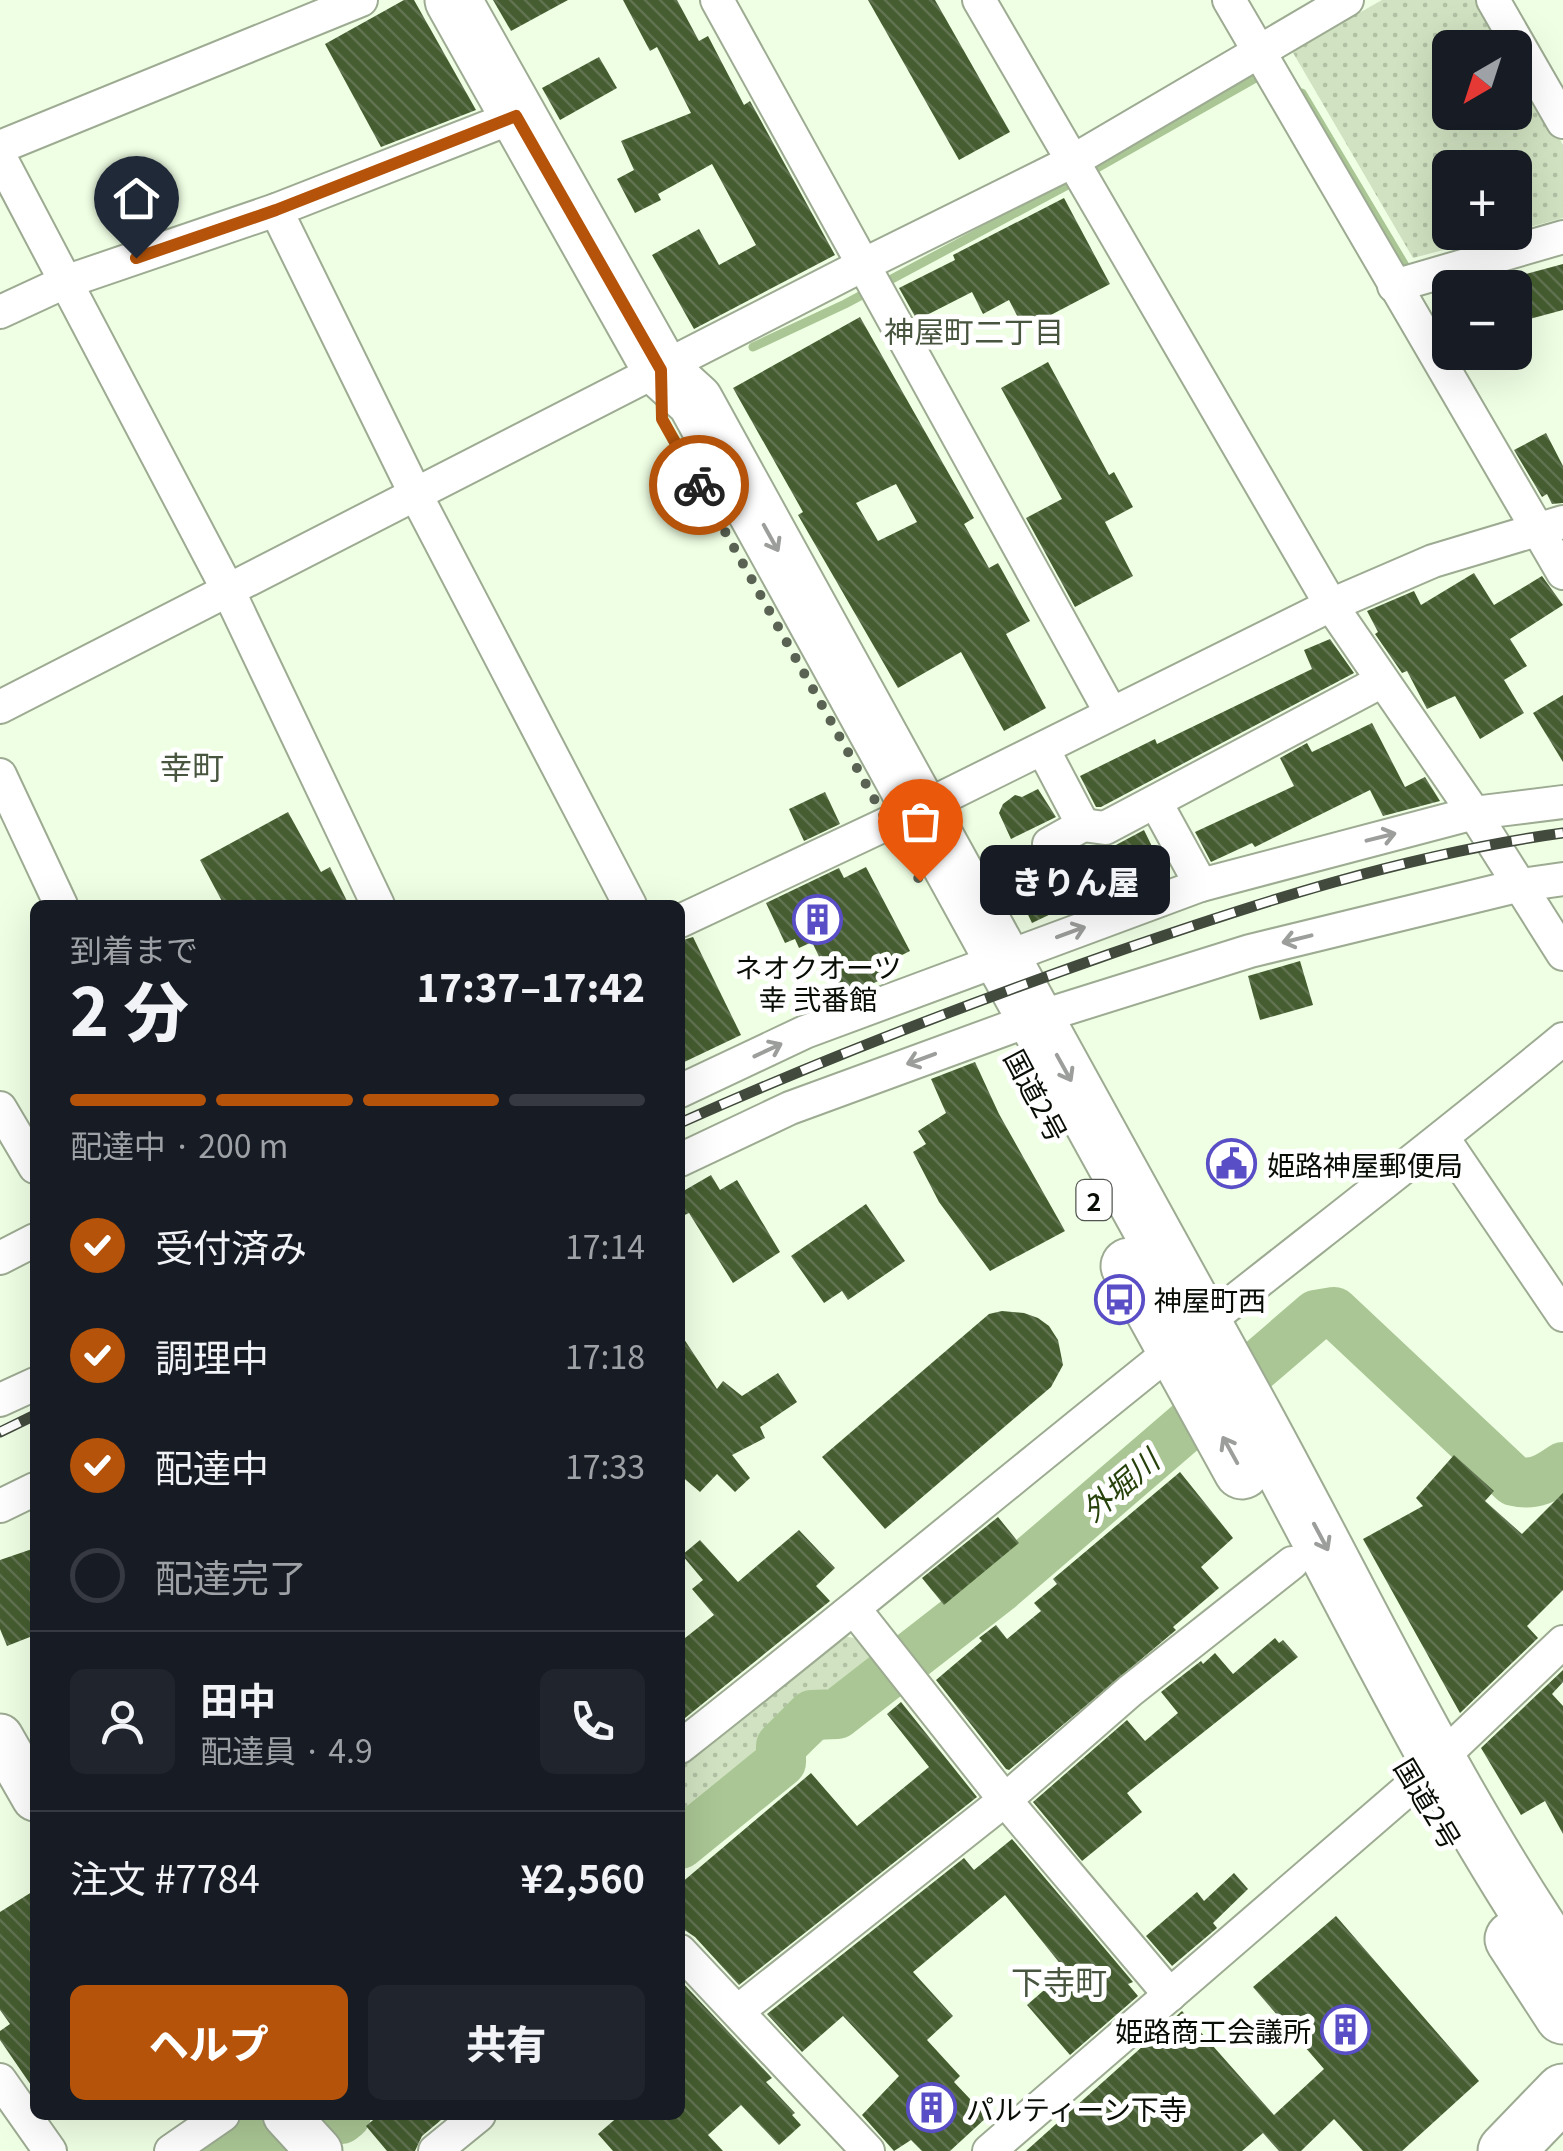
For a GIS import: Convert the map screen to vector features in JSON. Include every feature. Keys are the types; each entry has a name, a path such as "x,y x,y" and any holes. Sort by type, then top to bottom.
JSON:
{"highway":[{"name":"国道2号","path":"453,0 661,370 662,419 905,816 1189,1337 1292,1563 1426,1772 1563,1965"},
{"name":"国道2号","path":"1189,1337 1321,1537 1426,1772 1563,2016"},
{"path":"1506,2151 1563,2092"}],"street":[{"path":"0,147 360,0"},
{"path":"717,0 1111,713"},
{"path":"979,0 1330,605 1474,813 1563,954"},
{"path":"1230,0 1394,286 1550,526 1563,573"},
{"path":"0,707 1071,162 1347,0"},
{"path":"1493,0 1563,122"},
{"path":"0,312 65,282 276,210 516,116"},
{"path":"0,157 228,590 376,900"},
{"path":"276,210 416,496 627,900"},
{"path":"1394,286 1563,238"},
{"path":"685,919 905,816 1330,605 1433,562 1550,526"},
{"path":"1049,844 1083,825 1105,828 1382,681"},
{"path":"1043,748 1083,825"},
{"path":"0,774 59,900"},
{"path":"685,1090 806,1032 1201,885 1474,813 1563,802"},
{"path":"1156,803 1201,885"},
{"path":"685,1158 790,1108 1019,1024 1250,951 1521,885 1563,879"},
{"path":"685,1743 1563,1039"},
{"path":"0,1108 30,1159"},
{"path":"1443,1138 1563,1314"},
{"path":"0,1258 30,1243"},
{"path":"0,1400 30,1386"},
{"path":"0,1506 30,1492"},
{"path":"738,2010 1005,1800 1130,1691 1292,1563"},
{"path":"855,1610 1005,1800 1170,1995"},
{"path":"989,2151 1426,1772 1563,1642"},
{"path":"1,1740 30,1789"},
{"path":"685,1957 868,2151"},
{"path":"0,2080 50,2151"},
{"path":"172,2151 216,2120"},
{"path":"291,2120 320,2151"},
{"path":"435,2151 473,2120"}],"green space":[{"path":"1382,0 1483,0 1500,30 1432,30 1432,130 1532,130 1532,89 1563,145 1563,218 1532,226 1532,150 1432,150 1432,250 1443,250 1413,258 1292,51"},
{"path":"842,1636 861,1639 895,1680 685,1856 685,1762"}],"building":[{"path":"404,0 414,0 476,110 381,147 325,44"},
{"path":"493,0 568,0 511,31"},
{"path":"623,0 677,0 699,41 708,36 744,105 750,101 835,255 694,329 652,255 699,229 719,265 756,245 712,164 658,194 661,200 635,213 617,179 634,170 621,141 691,113 657,47 650,51"},
{"path":"868,0 935,0 1010,132 959,160"},
{"path":"599,57 617,88 560,120 542,88"},
{"path":"1064,198 1110,284 1024,329 1009,300 983,314 972,292 917,320 899,288 955,260 953,255"},
{"path":"1563,264 1563,310 1532,318 1532,272"},
{"path":"860,317 974,518 964,524 989,568 998,563 1030,621 1006,634 1046,708 1004,731 961,652 898,688 798,515 803,512 733,388","holes":["896,484 917,522 878,541 856,503"]},
{"path":"1048,362 1109,475 1114,472 1133,507 1105,522 1133,576 1075,607 1026,518 1062,499 1001,388"},
{"path":"1546,433 1563,466 1563,503 1552,504 1547,494 1542,497 1514,450"},
{"path":"1474,573 1494,605 1542,576 1563,605 1510,639 1527,666 1504,680 1524,713 1480,739 1455,696 1427,709 1407,671 1402,673 1375,634 1378,632 1367,611 1414,591 1421,605"},
{"path":"1330,639 1354,673 1096,807 1080,776 1155,739 1157,744 1312,669 1304,650"},
{"path":"1563,695 1563,762 1533,713"},
{"path":"1372,723 1405,787 1425,777 1440,801 1383,816 1370,790 1255,847 1252,843 1211,862 1195,832 1294,786 1280,758 1307,743 1312,752"},
{"path":"1038,789 1056,817 1011,839 999,813 1003,804 1015,795 1022,797"},
{"path":"825,792 840,824 804,841 789,809"},
{"path":"288,812 321,872 330,867 346,900 221,900 200,860"},
{"path":"1144,830 1164,871 1133,886 1131,881 1079,907 1076,902 1032,923 1018,894 1055,877 1057,880 1116,850 1114,846"},
{"name":"ネオクオーツ 幸 弐番館","path":"866,867 910,951 884,964 890,976 839,998 812,942 799,948 795,939 785,943 766,903 839,868 844,878"},
{"path":"693,937 741,1035 685,1062 685,939"},
{"path":"1300,961 1313,1005 1260,1020 1248,976"},
{"path":"975,1062 999,1114 1065,1231 990,1271 939,1202 913,1152 926,1144 918,1131 946,1113 931,1079"},
{"path":"711,1175 720,1190 737,1180 780,1252 733,1283 689,1213 685,1215 685,1190"},
{"path":"866,1204 905,1261 848,1300 842,1291 824,1303 791,1256"},
{"path":"1024,1313 1049,1326 1058,1340 1063,1365 1051,1387 885,1529 822,1457 989,1314"},
{"path":"685,1341 717,1389 723,1381 742,1396 778,1373 797,1402 760,1427 765,1438 732,1455 750,1478 735,1492 717,1474 700,1492 685,1479"},
{"path":"1454,1455 1494,1491 1485,1501 1522,1534 1563,1493 1563,1590 1527,1626 1538,1638 1460,1713 1363,1539 1423,1506 1416,1498"},
{"path":"1180,1472 1233,1538 1201,1567 1219,1588 1173,1627 1176,1630 1006,1769 936,1680 996,1625 1007,1639 1041,1611 1034,1603 1057,1584 1053,1579"},
{"path":"998,1517 1019,1543 944,1605 922,1578"},
{"path":"799,1530 835,1568 816,1586 830,1601 685,1718 685,1638 714,1615 692,1589 703,1580 685,1559 685,1552 700,1540 738,1582"},
{"path":"30,1550 30,1637 7,1646 0,1629 0,1560"},
{"path":"1275,1638 1279,1643 1283,1640 1298,1657 1127,1793 1142,1812 1082,1861 1033,1802 1127,1720 1145,1741 1178,1713 1161,1692 1201,1661 1203,1664 1215,1653 1233,1674"},
{"path":"1563,1670 1563,1682 1552,1694 1563,1706 1563,1834 1545,1801 1521,1815 1481,1748"},
{"path":"901,1702 977,1797 739,1985 685,1930 685,1880 811,1773 857,1826 929,1767 887,1714"},
{"path":"1012,1839 1133,1982 1128,1984 1138,1996 1070,2055 1027,2005 1066,1971 1005,1895 913,1972 953,2016 927,2040 960,2076 954,2082 987,2117 950,2151 922,2151 911,2140 894,2151 862,2115 899,2076 843,2016 802,2052 767,2014 964,1858 974,1870"},
{"path":"1234,1873 1248,1889 1213,1923 1217,1928 1172,1966 1146,1936 1197,1892 1204,1901"},
{"path":"30,1893 30,2084 0,2040 0,2031 10,2024 0,2010 0,1912"},
{"path":"1336,1916 1479,2081 1402,2151 1363,2151 1334,2119 1301,2151 1279,2151 1263,2133 1242,2151 1026,2151 1182,2011 1274,2115 1324,2069 1253,1987"},
{"path":"685,1985 772,2078 766,2082 801,2125 779,2145 741,2105 708,2135 723,2151 613,2151 598,2134 614,2120 685,2120"},
{"path":"373,2120 441,2120 422,2136 415,2151 387,2151 366,2126"}],"waterway":[{"path":"1088,173 1266,72"},
{"path":"1302,93 1407,269 1411,268"},
{"path":"753,347 845,304 1075,181"},
{"name":"外堀川","path":"685,1840 781,1762 781,1746 812,1715 837,1714 999,1588 1316,1315 1334,1312 1514,1481 1540,1480 1563,1467"},
{"name":"外堀川","path":"209,2151 237,2132 333,2120"}],"railway":[{"path":"685,1121 947,1013 1221,917 1390,867 1563,833"},
{"path":"0,1432 30,1417"}],"way so far":[{"path":"699,485 920,881"}],"place":[{"name":"きりん屋","path":"920,881"},
{"name":"ネオクオーツ 幸 弐番館","path":"818,919"},
{"name":"姫路神屋郵便局","path":"1232,1164"},
{"name":"神屋町西","path":"1119,1299"},
{"name":"姫路商工会議所","path":"1346,2030"},
{"name":"パルティーン下寺","path":"931,2108"}],"district":[{"name":"神屋町二丁目","path":"974,330"},
{"name":"幸町","path":"192,765"},
{"name":"下寺町","path":"1059,1980"}],"route":[{"path":"136,258 276,210 516,116 661,370 662,419 699,485"}]}
